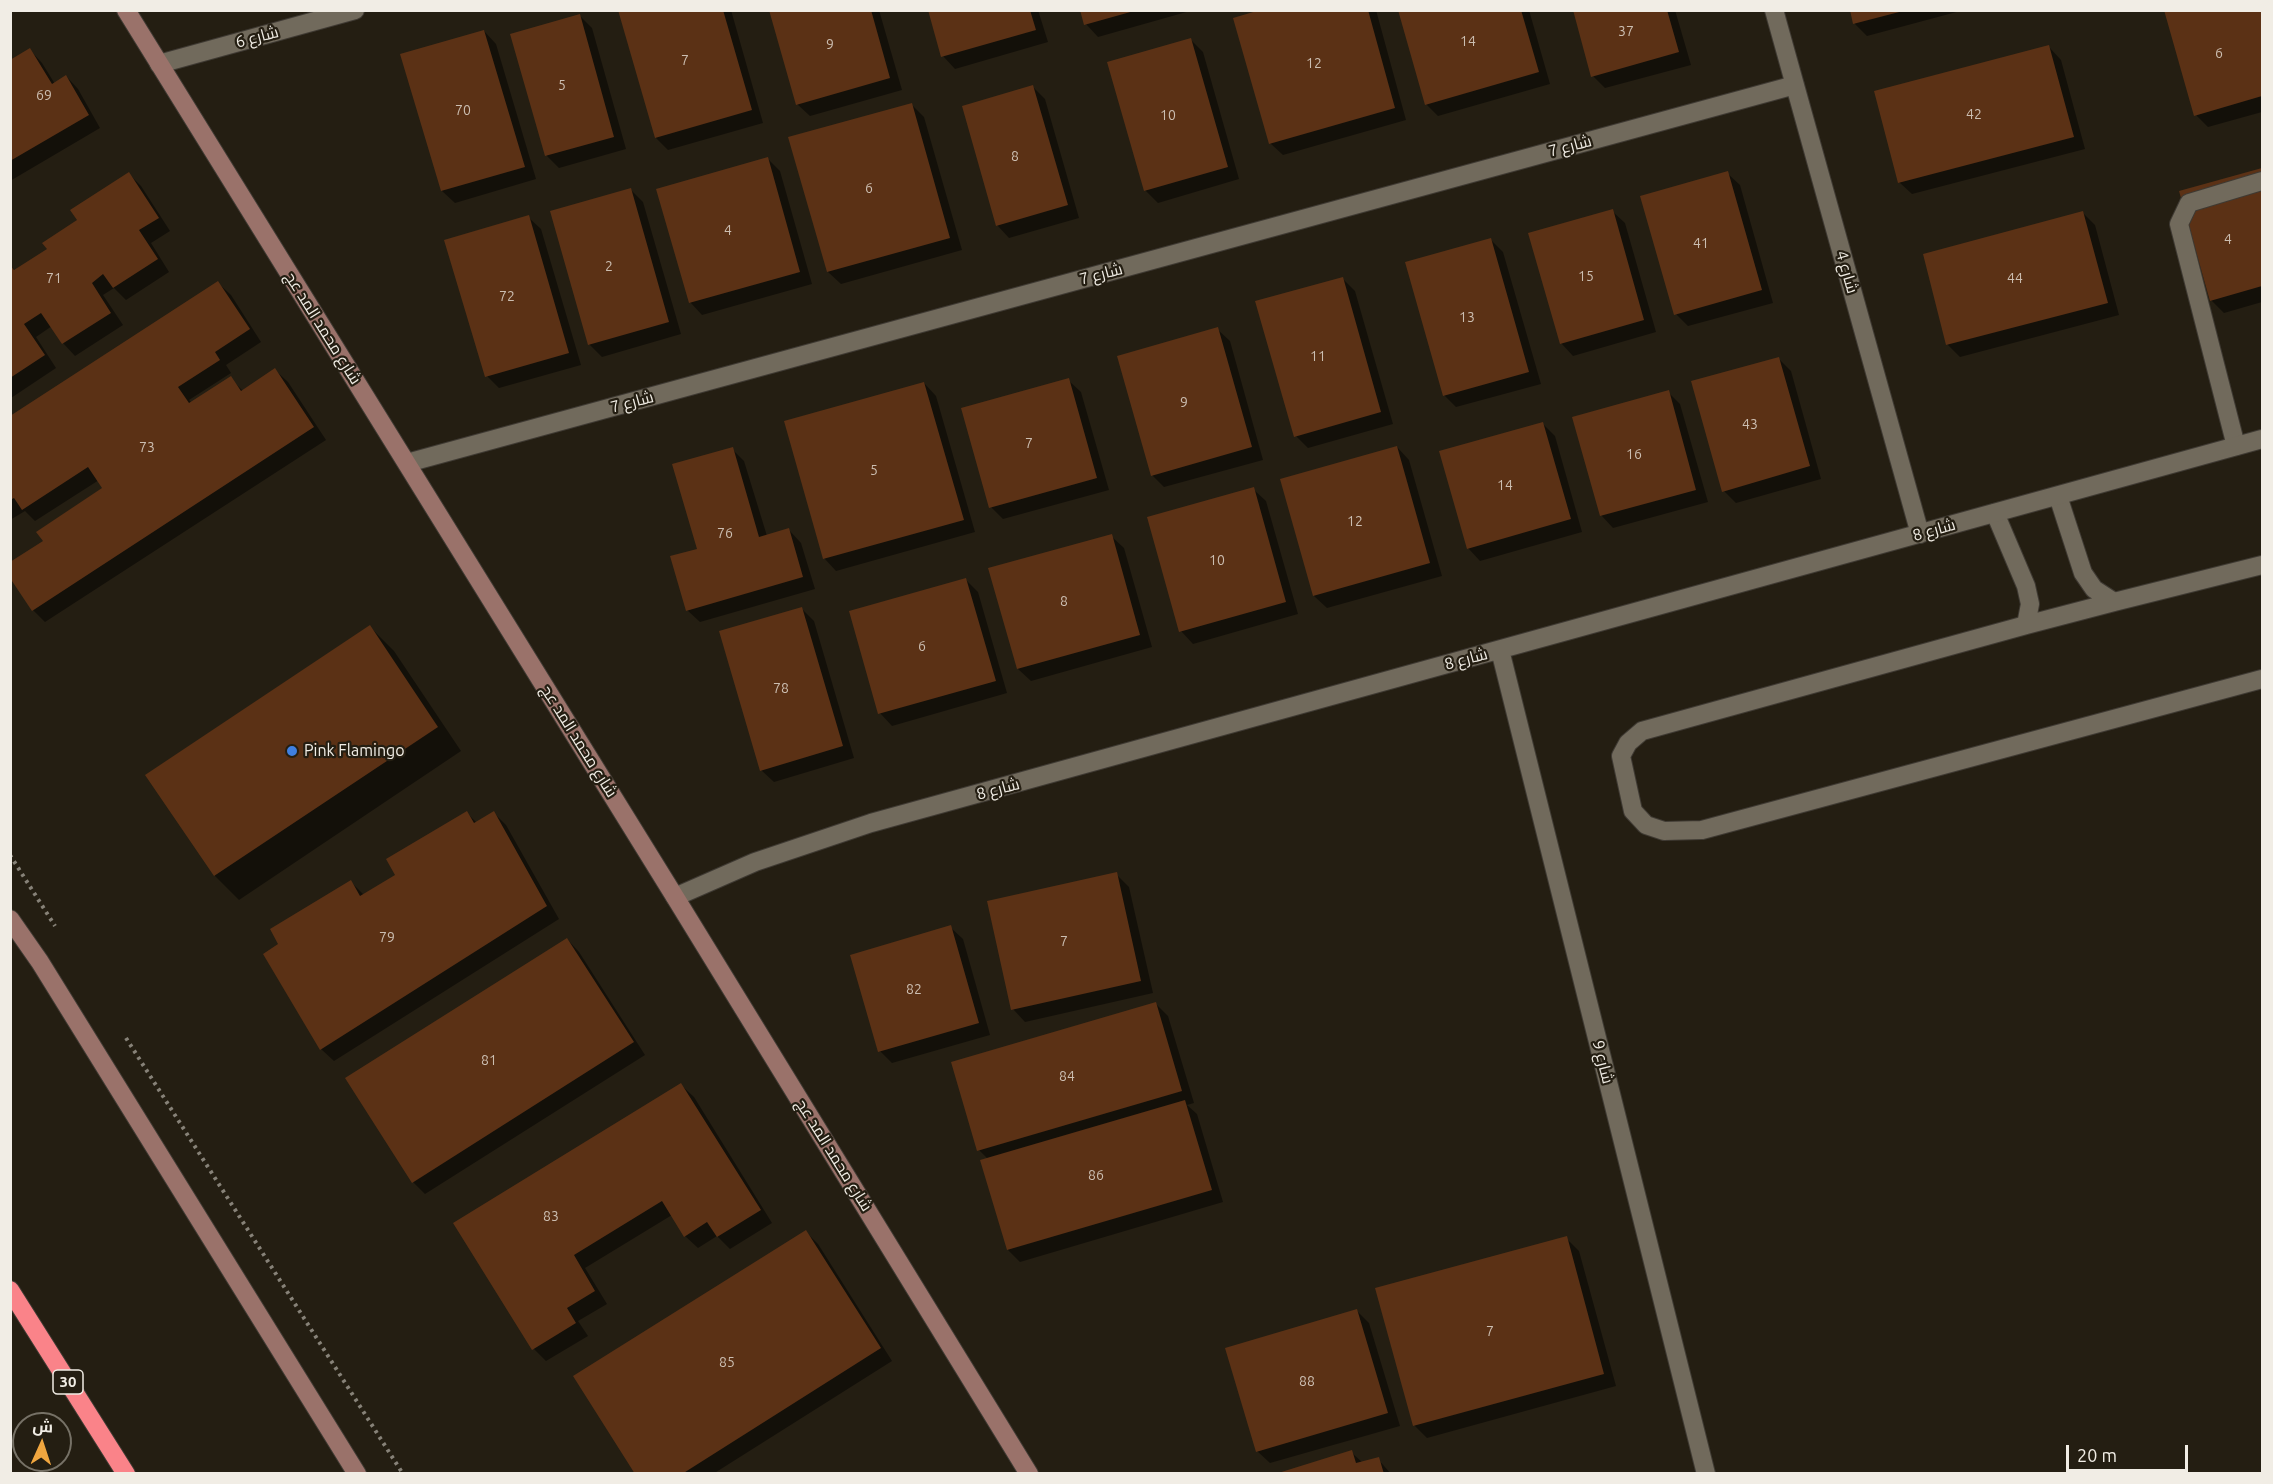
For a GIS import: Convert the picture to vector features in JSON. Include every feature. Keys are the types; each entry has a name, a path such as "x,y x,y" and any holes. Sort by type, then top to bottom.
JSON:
{"highway":[{"name":"30","path":"10,1290 126,1473"}],"street":[{"name":"شارع محمد المد عج","path":"126,10 1029,1473"},
{"name":"شارع 6","path":"159,64 355,10"},
{"name":"شارع 4","path":"1774,10 1920,534"},
{"name":"شارع 7","path":"407,463 1795,85"},
{"path":"2236,446 2179,224 2189,203 2262,181"},
{"name":"شارع 8","path":"675,897 754,862 872,823 2262,439"},
{"path":"2058,496 2083,573 2094,589 2114,602"},
{"path":"1995,513 2026,586 2030,604 2026,625"},
{"path":"2262,565 2026,625 1642,730 1628,743 1622,756 1633,811 1646,825 1664,831 1702,830 2262,679"},
{"name":"شارع 9","path":"1500,650 1706,1473"},
{"path":"10,919 52,982 357,1473"}],"path":[{"path":"10,855 61,935"},
{"path":"125,1036 403,1473"}],"building":[{"path":"618,10 723,10 752,110 655,138"},
{"path":"769,10 871,10 890,78 796,105"},
{"path":"928,10 1030,10 1036,30 941,57"},
{"path":"1080,10 1133,10 1134,11 1084,25"},
{"path":"1260,10 1368,10 1395,108 1269,144 1233,18"},
{"path":"1398,10 1521,10 1539,72 1425,105"},
{"path":"1573,10 1667,10 1679,52 1591,77"},
{"path":"1850,10 1903,10 1903,11 1853,24"},
{"path":"2164,10 2262,10 2262,96 2194,116"},
{"path":"580,14 614,137 545,156 510,34"},
{"path":"484,30 525,167 441,191 400,54"},
{"path":"1191,38 1228,167 1144,191 1107,62"},
{"path":"2049,45 2074,137 1898,183 1874,91"},
{"path":"30,48 52,84 66,75 89,115 10,161 10,60"},
{"path":"1033,85 1068,205 996,226 962,106"},
{"path":"912,103 950,238 827,272 788,137"},
{"path":"768,157 800,272 689,303 656,189"},
{"path":"2262,168 2262,286 2210,301 2179,191"},
{"path":"1728,171 1762,290 1674,315 1640,196"},
{"path":"129,172 159,218 139,230 158,259 113,288 103,274 92,283 111,313 62,344 41,313 24,324 45,355 10,378 10,265 14,270 47,249 42,243 77,220 70,210"},
{"path":"631,188 669,322 588,345 550,211"},
{"path":"1613,209 1644,320 1560,344 1528,233"},
{"path":"2083,211 2108,303 1946,345 1923,254"},
{"path":"529,215 569,353 485,377 444,240"},
{"path":"1491,238 1529,372 1443,396 1405,262"},
{"path":"1343,277 1381,412 1294,437 1255,301"},
{"path":"218,281 250,329 215,352 220,360 178,387 189,403 231,376 241,391 275,368 314,427 32,611 10,578 10,562 43,541 36,532 102,488 88,467 22,510 14,498 10,500 10,416"},
{"path":"1218,327 1252,447 1151,476 1117,356"},
{"path":"1779,357 1810,466 1722,492 1691,381"},
{"path":"1069,378 1097,478 989,508 961,408"},
{"path":"924,382 964,520 823,559 784,421"},
{"path":"1669,390 1696,490 1600,516 1572,417"},
{"path":"1543,422 1571,519 1467,549 1439,451"},
{"path":"1397,446 1430,563 1313,596 1280,479"},
{"path":"733,447 759,537 789,528 803,577 686,611 670,556 697,549 672,464"},
{"path":"1254,487 1286,602 1179,632 1147,517"},
{"path":"1112,534 1140,635 1017,669 988,568"},
{"path":"966,578 996,681 878,714 849,611"},
{"path":"802,607 843,746 760,771 719,631"},
{"name":"Pink Flamingo","path":"370,625 438,727 214,876 145,775"},
{"path":"467,811 474,823 494,811 547,906 320,1050 263,954 278,944 270,929 351,880 360,896 395,875 386,859"},
{"path":"1117,872 1141,981 1011,1010 987,901"},
{"path":"951,925 979,1023 878,1052 850,955"},
{"path":"567,938 634,1042 412,1183 345,1078"},
{"path":"1156,1002 1182,1091 977,1151 951,1062"},
{"path":"681,1083 761,1210 717,1237 707,1222 684,1237 662,1201 574,1255 595,1291 567,1308 576,1323 532,1350 453,1223"},
{"path":"1185,1100 1212,1190 1007,1250 980,1160"},
{"path":"806,1230 881,1348 682,1474 635,1474 573,1376"},
{"path":"1567,1236 1604,1374 1413,1426 1375,1288"},
{"path":"1357,1309 1388,1413 1256,1452 1225,1348"},
{"path":"1352,1450 1356,1463 1379,1457 1384,1474 1275,1474"}],"place":[{"name":"Pink Flamingo","path":"292,751"}]}
